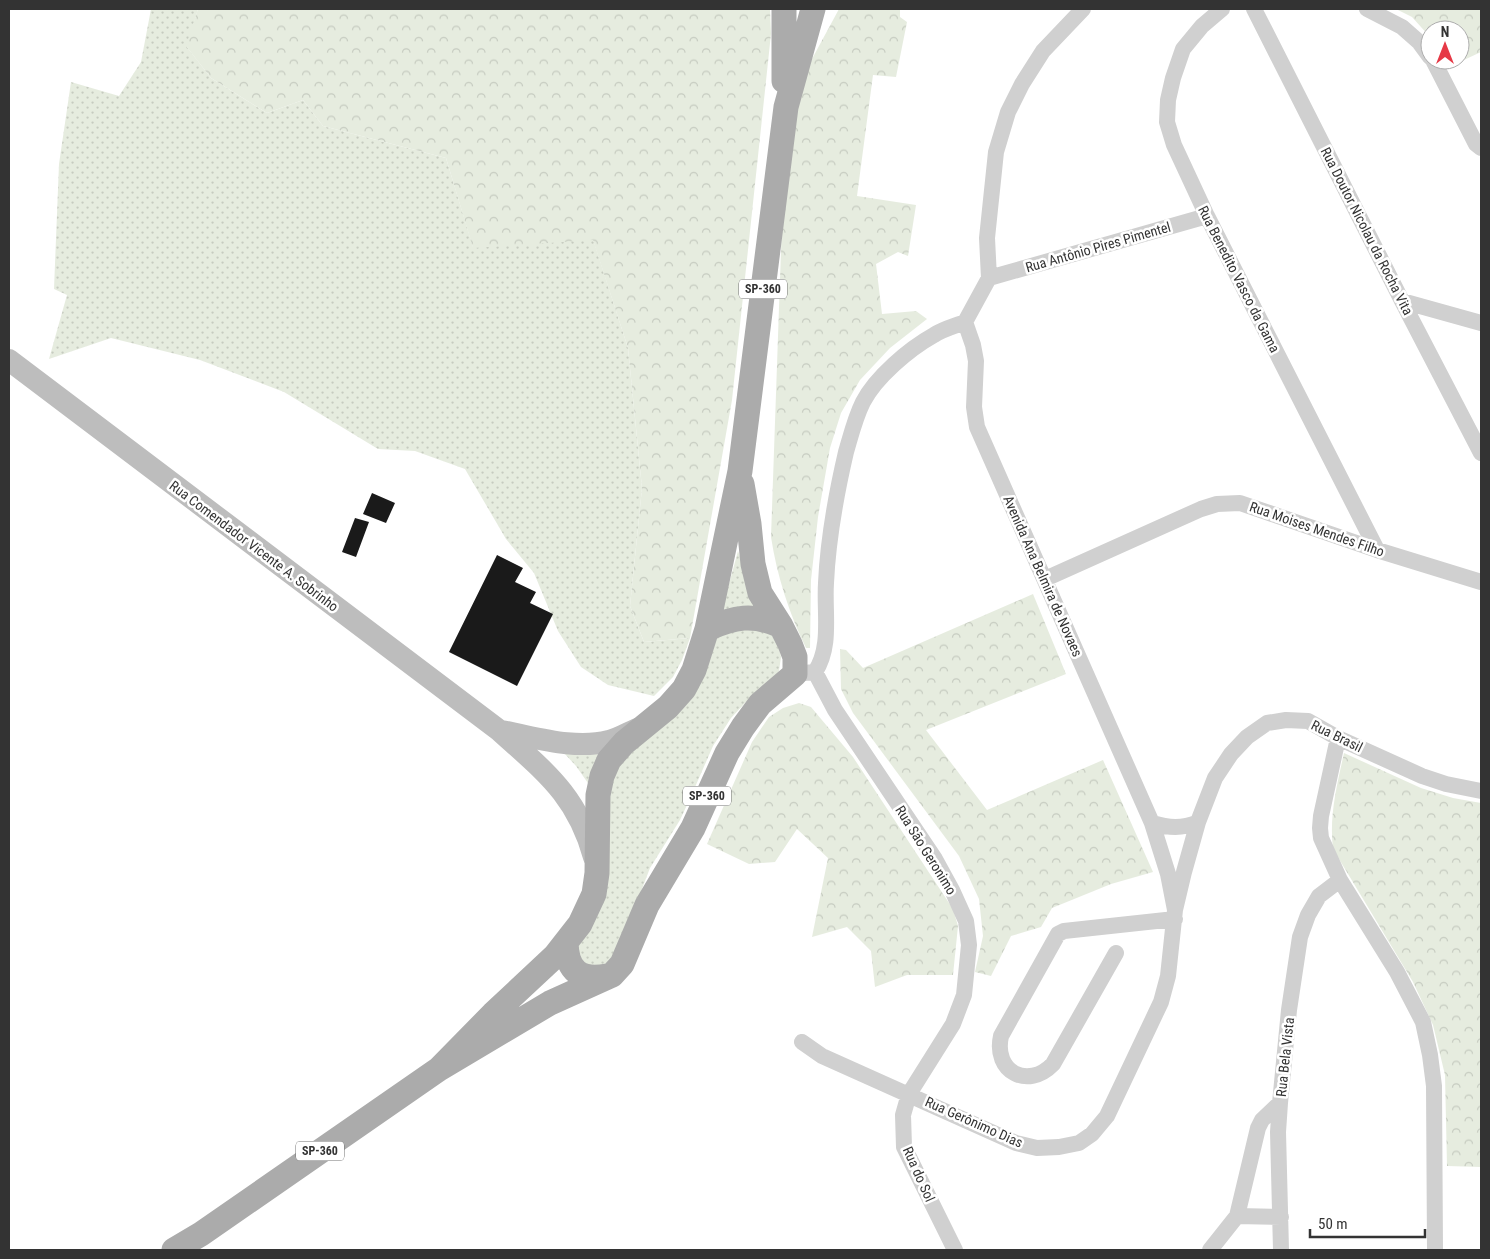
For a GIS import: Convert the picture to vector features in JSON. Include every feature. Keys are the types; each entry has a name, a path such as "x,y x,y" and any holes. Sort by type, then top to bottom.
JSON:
{"main road":[{"name":"SP-360","path":"784,9 786,107"},
{"name":"SP-360","path":"439,1069 555,956 580,924 594,894 597,868 598,795 602,776 609,760 624,743 668,707 684,690 694,670 707,629 740,471 786,107 813,9"},
{"name":"SP-360","path":"174,1250 194,1242 439,1069 550,1003 612,975 622,964 647,905 693,828 726,753 760,704 805,673 795,657 781,626 760,593 753,564 749,524 740,471"},
{"path":"707,629 728,619 747,618 767,619 781,626"},
{"path":"566,943 566,954 571,966 581,975 593,979 612,975"}],"street":[{"path":"805,673 822,661 825,648 826,584 838,487 853,427 863,402 881,377 909,352 934,335 965,322 989,278 987,238 996,152 1008,112 1022,84 1043,51 1083,9"},
{"name":"Rua Benedito Vasco da Gama","path":"1222,9 1202,26 1183,49 1168,100 1167,122 1174,145 1207,216 1377,550"},
{"name":"Rua Doutor Nicolau da Rocha Vita","path":"1254,9 1481,453"},
{"path":"1367,9 1402,27 1420,43"},
{"path":"1438,70 1476,144 1481,148"},
{"name":"Rua Antônio Pires Pimentel","path":"989,278 1207,216"},
{"path":"1402,301 1481,324"},
{"name":"Avenida Ana Belmira de Novaes","path":"965,322 976,361 974,407 977,427 1152,823 1168,874 1175,914"},
{"name":"Rua Comendador Vicente A. Sobrinho","path":"9,360 500,731 545,772 564,793 578,814 588,835 597,868"},
{"name":"Rua Moises Mendes Filho","path":"1045,579 1217,504 1240,503 1377,550 1481,582"},
{"name":"Rua São Geronimo","path":"805,673 835,710 935,858 966,921 969,945 964,995 953,1024 909,1094"},
{"name":"Rua Brasil","path":"1175,914 1198,822 1215,778 1231,754 1247,737 1267,723 1286,720 1308,721 1338,738 1422,776 1446,784 1481,791"},
{"path":"500,731 562,742 591,744 610,741 643,727"},
{"path":"1338,738 1320,828 1321,838 1340,880 1397,972 1423,1022 1434,1086 1435,1250"},
{"path":"1152,823 1175,828 1186,827 1198,822"},
{"name":"Rua Bela Vista","path":"1282,1250 1278,1132 1289,1010 1300,937 1308,915 1319,896 1340,880"},
{"path":"1116,953 1053,1064 1047,1071 1028,1077 1010,1071 1000,1055 998,1045 1001,1036 1058,934 1064,931 1175,914"},
{"name":"Rua Gerônimo Dias","path":"802,1042 822,1056 1016,1143 1037,1148 1059,1147 1079,1142 1092,1134 1107,1116 1161,1002 1168,976 1175,914"},
{"name":"Rua do Sol","path":"909,1094 903,1115 904,1147 955,1250"},
{"path":"1210,1250 1238,1216 1258,1128 1262,1120 1280,1103"},
{"path":"1238,1216 1281,1217"}],"green space":[{"path":"151,9 198,9 187,47 211,78 267,113 303,100 323,126 446,158 473,247 593,239 628,348 642,488 630,606 644,642 690,638 673,677 654,696 608,685 581,667 558,631 534,573 506,539 465,469 415,451 378,449 284,392 200,360 111,338 49,359 67,295 54,289 59,164 71,82 119,96 141,62"},
{"path":"198,9 770,9 771,34 732,400 690,638 644,642 630,606 642,488 628,348 593,240 473,248 446,158 323,126 303,100 267,113 211,78 186,46"},
{"path":"839,9 900,9 900,17 907,22 896,77 873,75 857,196 916,205 908,256 898,252 876,264 882,314 916,311 927,319 890,348 860,380 841,413 830,448 818,517 811,580 810,648 806,648 784,594 771,537 786,107"},
{"path":"1396,9 1481,9 1481,52 1470,57 1470,20 1420,20 1420,26 1412,17"},
{"path":"738,551 744,568 767,613 720,617"},
{"path":"1033,594 1066,674 926,730 987,810 1103,760 1153,872 1111,884 1052,908 1041,927 1011,936 991,976 975,972 983,936 979,899 959,856 853,713 841,689 840,649 846,650 863,668"},
{"path":"733,626 770,633 778,643 781,657 779,671 773,681 746,702 731,718 713,746 680,820 650,868 615,959 609,966 581,967 575,940 613,771 720,635"},
{"path":"799,703 811,707 853,757 953,909 958,926 953,975 907,975 875,987 871,951 847,927 812,937 828,858 797,829 775,862 749,864 707,844 752,742 769,717 783,708"},
{"path":"606,750 590,786 564,753"},
{"path":"1344,753 1421,788 1453,798 1481,803 1481,1167 1447,1166 1445,1075 1433,1025 1413,982 1333,849 1333,813"}],"building":[{"path":"372,493 395,503 386,523 363,514"},
{"path":"355,518 369,522 356,557 342,552"},
{"path":"497,555 523,568 515,582 536,592 530,603 553,614 517,686 449,652"}]}
